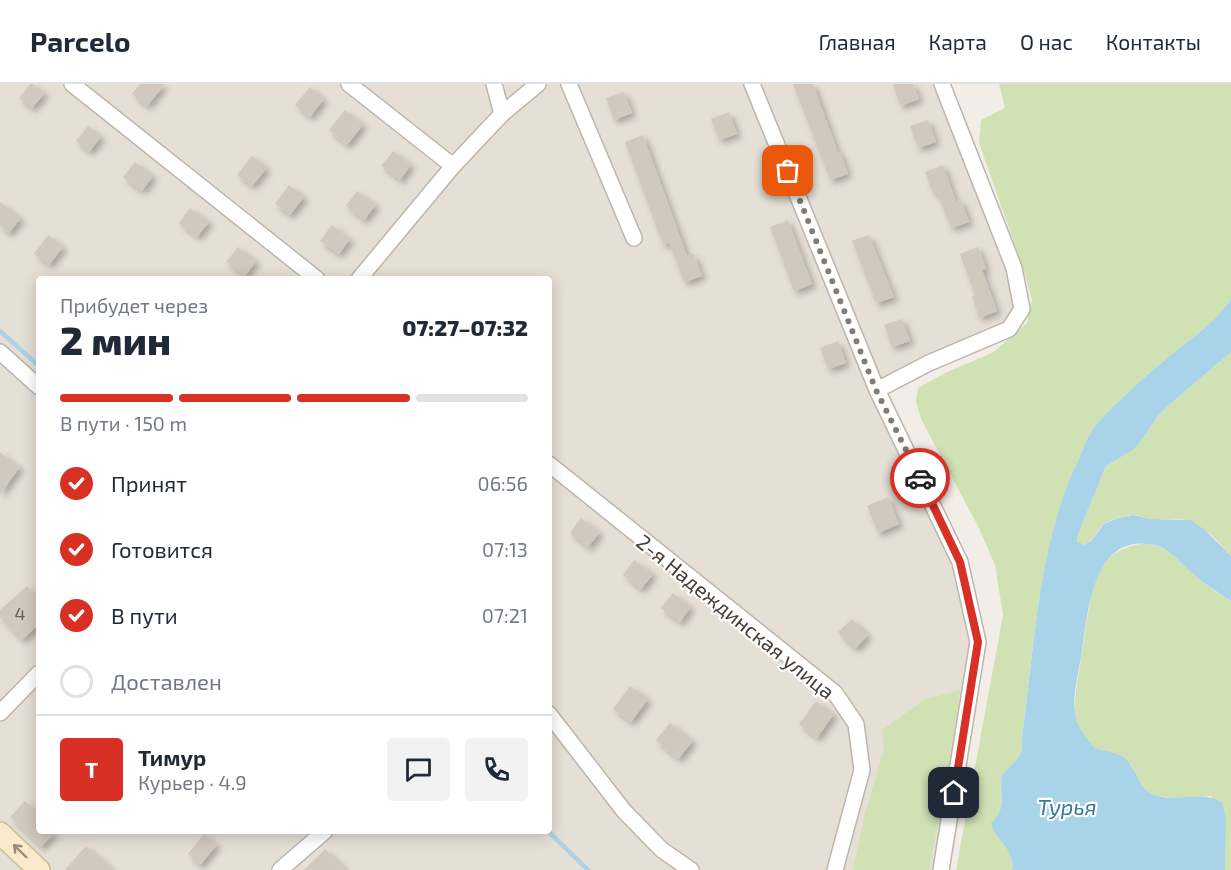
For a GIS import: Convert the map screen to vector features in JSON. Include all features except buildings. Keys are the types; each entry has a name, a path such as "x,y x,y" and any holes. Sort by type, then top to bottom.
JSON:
{"main road":[{"path":"0,833 39,870"}],"street":[{"path":"72,84 313,276"},
{"path":"349,84 453,166"},
{"path":"494,84 502,114"},
{"path":"361,276 453,166 502,114 538,84"},
{"path":"569,84 634,238"},
{"path":"752,84 876,390 960,562 978,642 941,870"},
{"path":"876,390 929,363 1009,329 1022,309 1014,268 942,84"},
{"path":"0,352 36,384"},
{"name":"2-я Надеждинская улица","path":"552,466 835,693 856,724 862,770 835,870"},
{"path":"0,714 36,676"},
{"path":"552,718 624,811 662,850 691,870"},
{"path":"280,870 322,834"}],"shaded area":[{"path":"0,84 942,84 1022,309 1009,329 877,390 960,562 978,642 941,870 0,870"}],"green space":[{"path":"999,84 1231,84 1231,299 1208,325 1116,403 1091,432 1066,491 1055,525 1040,595 1022,747 1017,759 1003,776 1001,809 991,823 1011,857 1012,870 956,870 1003,615 995,565 979,528 921,419 916,401 918,388 947,372 992,353 1027,323 1032,300 979,143 981,120 1005,108"},
{"path":"1231,352 1231,556 1201,527 1187,520 1152,519 1135,515 1116,518 1106,523 1085,545 1077,542 1078,534 1106,466 1133,450 1169,405"},
{"path":"1148,543 1170,551 1213,590 1231,601 1231,870 1225,870 1226,819 1211,796 1170,798 1152,795 1142,787 1131,764 1096,750 1083,735 1074,712 1092,589 1096,578 1106,562 1119,551"},
{"path":"960,690 950,765 929,870 853,870 865,814 884,749 882,730 924,700"}],"water":[{"name":"Турья","path":"1231,299 1231,352 1158,416 1133,450 1106,466 1078,534 1077,542 1084,545 1091,541 1104,524 1133,515 1151,519 1191,520 1204,529 1231,556 1231,601 1201,580 1175,557 1157,546 1130,545 1115,552 1104,564 1096,580 1087,617 1074,699 1075,715 1083,734 1096,749 1113,753 1128,761 1140,783 1148,792 1163,797 1205,797 1222,802 1226,819 1225,870 1012,870 1011,857 991,823 1000,811 1002,776 1021,751 1040,595 1046,560 1065,491 1097,423 1140,381 1208,325"}],"waterway":[{"path":"0,331 36,363"},
{"path":"551,834 588,870"}],"way so far":[{"path":"788,171 876,390 920,478"}],"route":[{"path":"920,478 960,562 978,642 954,793"}]}
